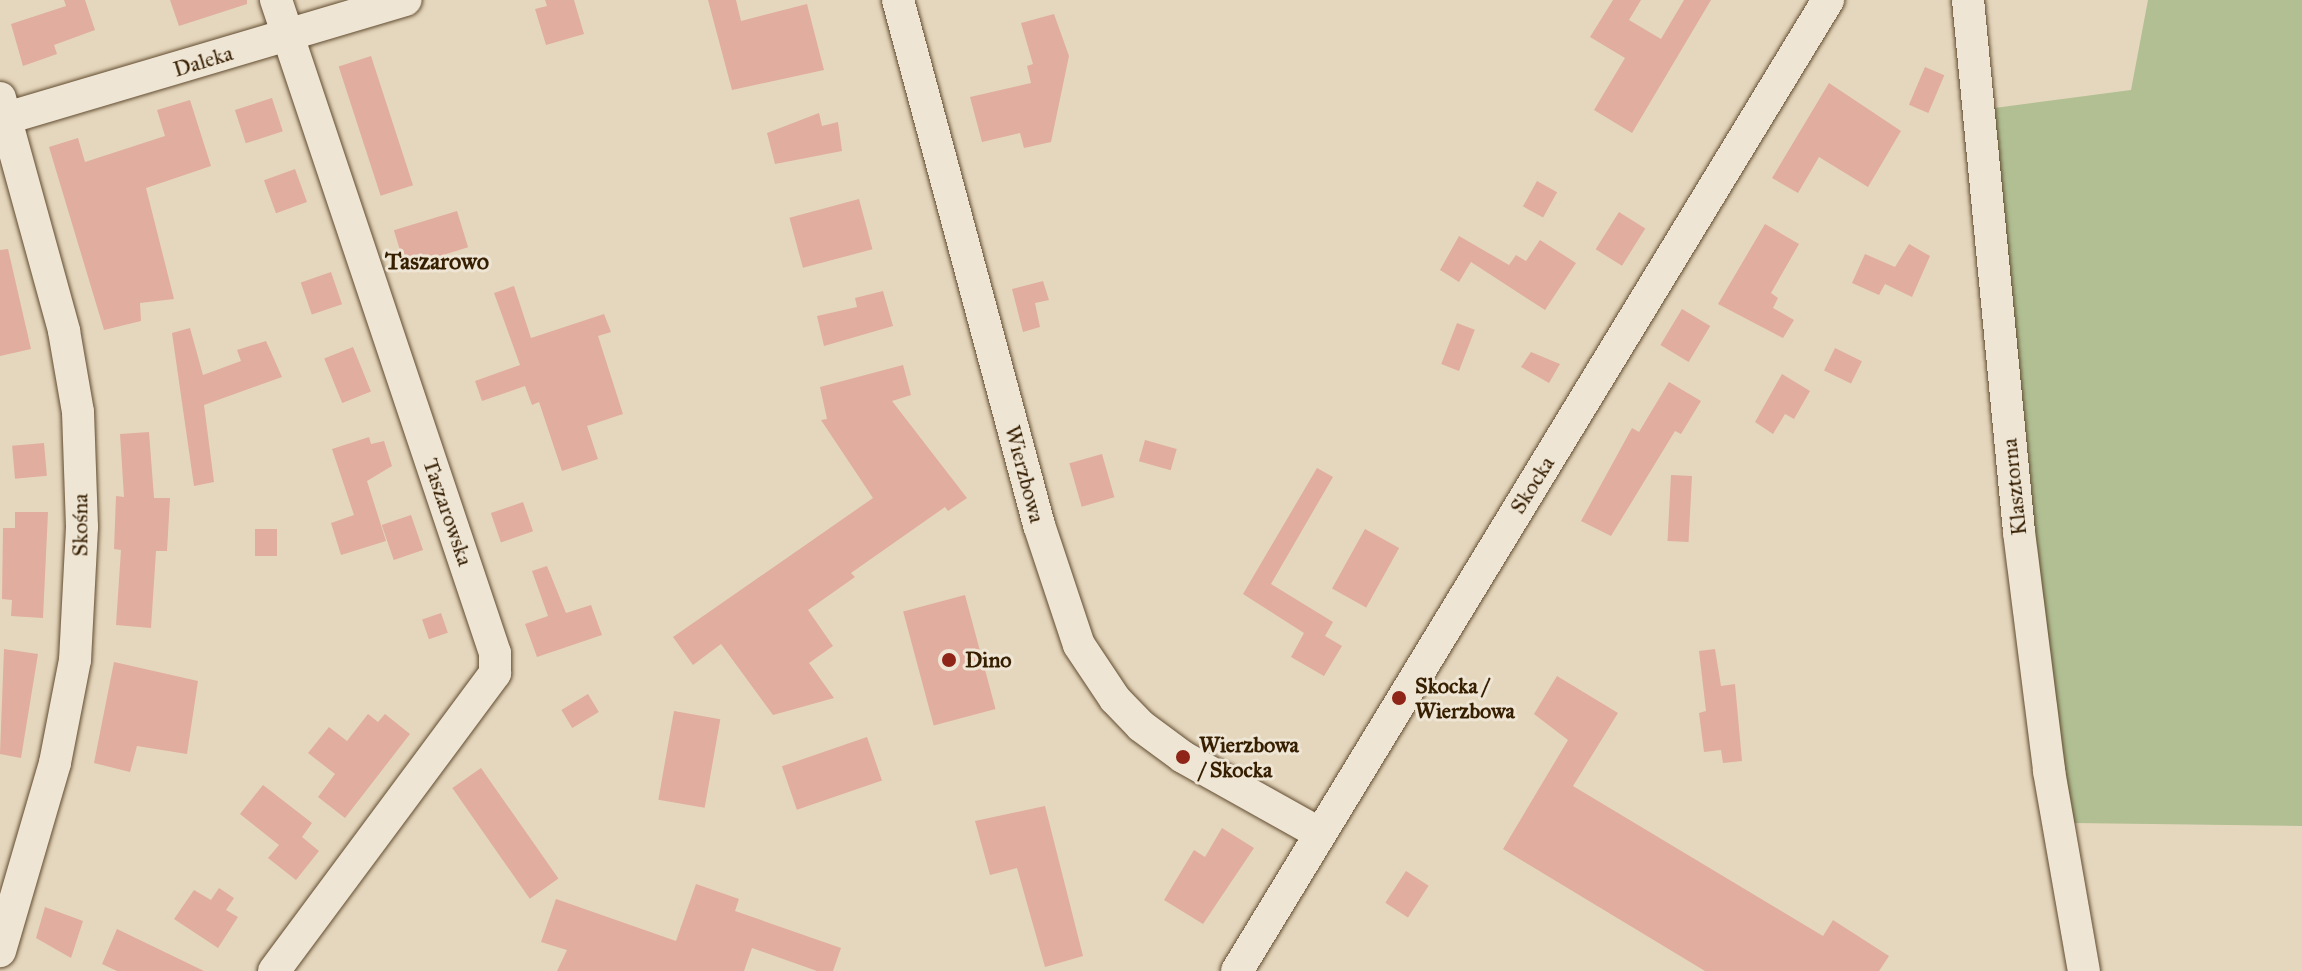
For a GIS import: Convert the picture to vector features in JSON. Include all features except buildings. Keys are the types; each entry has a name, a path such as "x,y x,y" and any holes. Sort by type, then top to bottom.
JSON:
{"street":[{"name":"Taszarowska","path":"274,971 495,673 495,653 276,0"},
{"name":"Daleka","path":"3,112 288,36 406,0"},
{"name":"Wierzbowa","path":"898,0 1039,525 1079,645 1115,699 1141,726 1183,757 1319,833"},
{"name":"Skocka","path":"1237,971 1828,0"},
{"name":"Klasztorna","path":"1968,0 2019,532 2049,771 2084,971"},
{"name":"Skośna","path":"0,951 55,763 70,689 82,527 78,412 64,331 3,112"}],"green space":[{"path":"2148,0 2302,0 2302,826 2073,823 2031,554 1987,109 2131,90"}],"place":[{"name":"Dino","path":"949,660"},
{"name":"Skocka / Wierzbowa","path":"1399,698"},
{"name":"Wierzbowa / Skocka","path":"1183,757"}],"district":[{"name":"Taszarowo","path":"437,262"}]}
